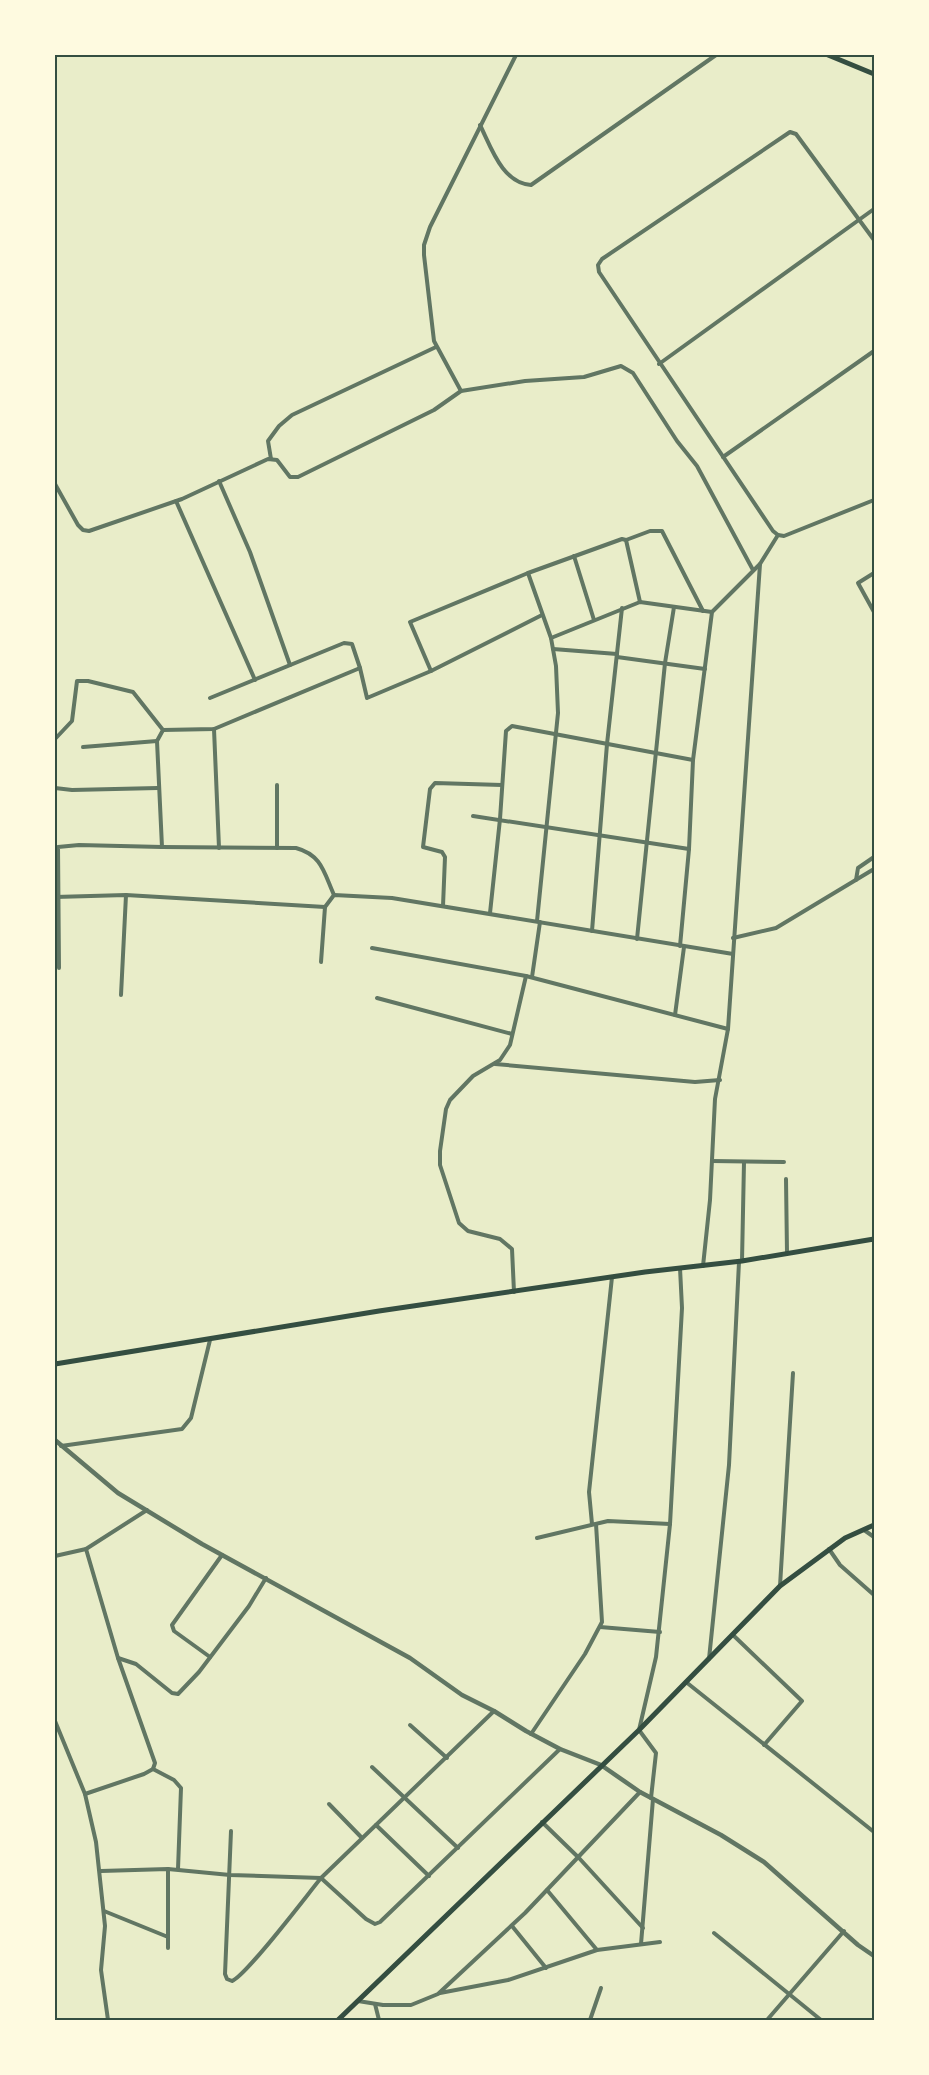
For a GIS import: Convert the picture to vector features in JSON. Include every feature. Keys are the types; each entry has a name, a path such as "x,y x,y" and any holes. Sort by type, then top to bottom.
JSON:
{"main road":[{"path":"828,55 874,74"},
{"path":"55,1364 379,1311 612,1277 741,1261 874,1239"},
{"path":"338,2020 639,1730 780,1586 828,1549 874,1525"}],"street":[{"path":"461,392 436,346 432,329 424,245 430,227 516,55"},
{"path":"480,125 502,167 519,182 531,185 716,55"},
{"path":"874,240 796,134 790,132 602,259 598,265 599,272 659,364 773,531 778,535 784,536 874,500"},
{"path":"659,364 874,209"},
{"path":"271,459 268,440 279,426 292,416 436,346"},
{"path":"724,457 874,351"},
{"path":"55,484 78,525 83,530 89,531 176,501 271,459 277,460 290,477 298,477 434,410 461,392 525,381 577,378 622,366 630,369 677,441 697,466 753,570"},
{"path":"219,481 250,552 290,664"},
{"path":"176,501 255,680"},
{"path":"430,671 410,622 528,573 622,539 626,540 650,531 662,531 703,611"},
{"path":"675,1015 689,849 693,760 712,612 760,564 778,535"},
{"path":"626,540 640,602"},
{"path":"574,556 594,620"},
{"path":"703,1266 716,1099 728,1028 733,938 748,760 760,564"},
{"path":"528,573 553,649 556,666 558,713 532,977"},
{"path":"874,573 858,583 874,612"},
{"path":"550,638 640,602 712,612"},
{"path":"637,939 665,663 674,607"},
{"path":"592,931 607,744 622,608"},
{"path":"210,698 290,664 348,643 355,648 368,698 430,671 542,615"},
{"path":"553,649 617,655 705,669"},
{"path":"163,730 214,729 360,668"},
{"path":"55,739 72,721 77,681 88,681 133,692 163,730"},
{"path":"490,913 500,819 506,731 508,728 512,726 556,736 693,760"},
{"path":"214,729 219,848"},
{"path":"162,847 157,741 163,730"},
{"path":"83,747 157,741"},
{"path":"443,906 446,857 442,852 423,847 430,789 436,783 502,785"},
{"path":"277,785 277,848"},
{"path":"55,788 72,790 158,788"},
{"path":"473,816 689,849"},
{"path":"59,968 58,847 79,845 296,848 312,854 320,865 334,895"},
{"path":"856,880 858,868 874,857"},
{"path":"733,938 776,928 874,869"},
{"path":"58,897 126,894 325,906"},
{"path":"121,995 126,894"},
{"path":"334,895 392,898 733,954"},
{"path":"322,962 325,906 334,895"},
{"path":"372,948 532,977 728,1028"},
{"path":"514,1292 512,1249 500,1239 462,1228 457,1219 440,1165 441,1138 446,1109 450,1100 473,1076 500,1060 510,1045 526,976"},
{"path":"377,998 512,1034"},
{"path":"494,1064 695,1082 720,1080"},
{"path":"712,1161 784,1162"},
{"path":"709,1659 729,1464 741,1261 744,1162"},
{"path":"786,1179 787,1253"},
{"path":"641,1944 656,1754 639,1730 652,1677 660,1632 670,1524 682,1308 680,1268"},
{"path":"532,1734 585,1654 600,1627 602,1610 589,1492 612,1277"},
{"path":"61,1446 186,1427 191,1418 210,1340"},
{"path":"780,1586 793,1373"},
{"path":"55,1440 118,1493 222,1555 410,1658 462,1695 560,1749 601,1765 640,1792 722,1835 764,1862 845,1930 858,1945 874,1956"},
{"path":"55,1556 86,1549 147,1510"},
{"path":"537,1538 608,1521 670,1524"},
{"path":"864,1530 874,1537"},
{"path":"86,1549 118,1658 155,1763 153,1769"},
{"path":"828,1549 840,1565 874,1595"},
{"path":"210,1658 174,1631 172,1625 222,1555"},
{"path":"118,1658 136,1664 172,1693 178,1694 210,1658 249,1606 266,1578"},
{"path":"600,1627 660,1632"},
{"path":"733,1635 802,1701 764,1744"},
{"path":"686,1682 874,1832"},
{"path":"231,1831 225,1974 232,1981 238,1978 260,1954 321,1878 494,1711"},
{"path":"55,1721 85,1794 101,1871 105,1926 101,1970 108,2020"},
{"path":"410,1725 447,1758"},
{"path":"101,1871 168,1868 230,1875 321,1878 366,1919 375,1924 380,1922 429,1876 560,1749"},
{"path":"372,1767 458,1848"},
{"path":"85,1794 153,1769 174,1780 181,1788 178,1869"},
{"path":"438,1994 548,1890 640,1792"},
{"path":"329,1804 362,1838"},
{"path":"542,1822 579,1858 643,1928"},
{"path":"376,1825 429,1876"},
{"path":"168,1868 168,1948"},
{"path":"548,1890 598,1950"},
{"path":"104,1912 168,1937"},
{"path":"512,1926 546,1968"},
{"path":"767,2020 845,1930"},
{"path":"714,1933 821,2020"},
{"path":"358,2001 376,2004 411,2005 438,1994 508,1980 598,1950 660,1942"},
{"path":"590,2020 601,1988"},
{"path":"376,2004 379,2020"}]}
